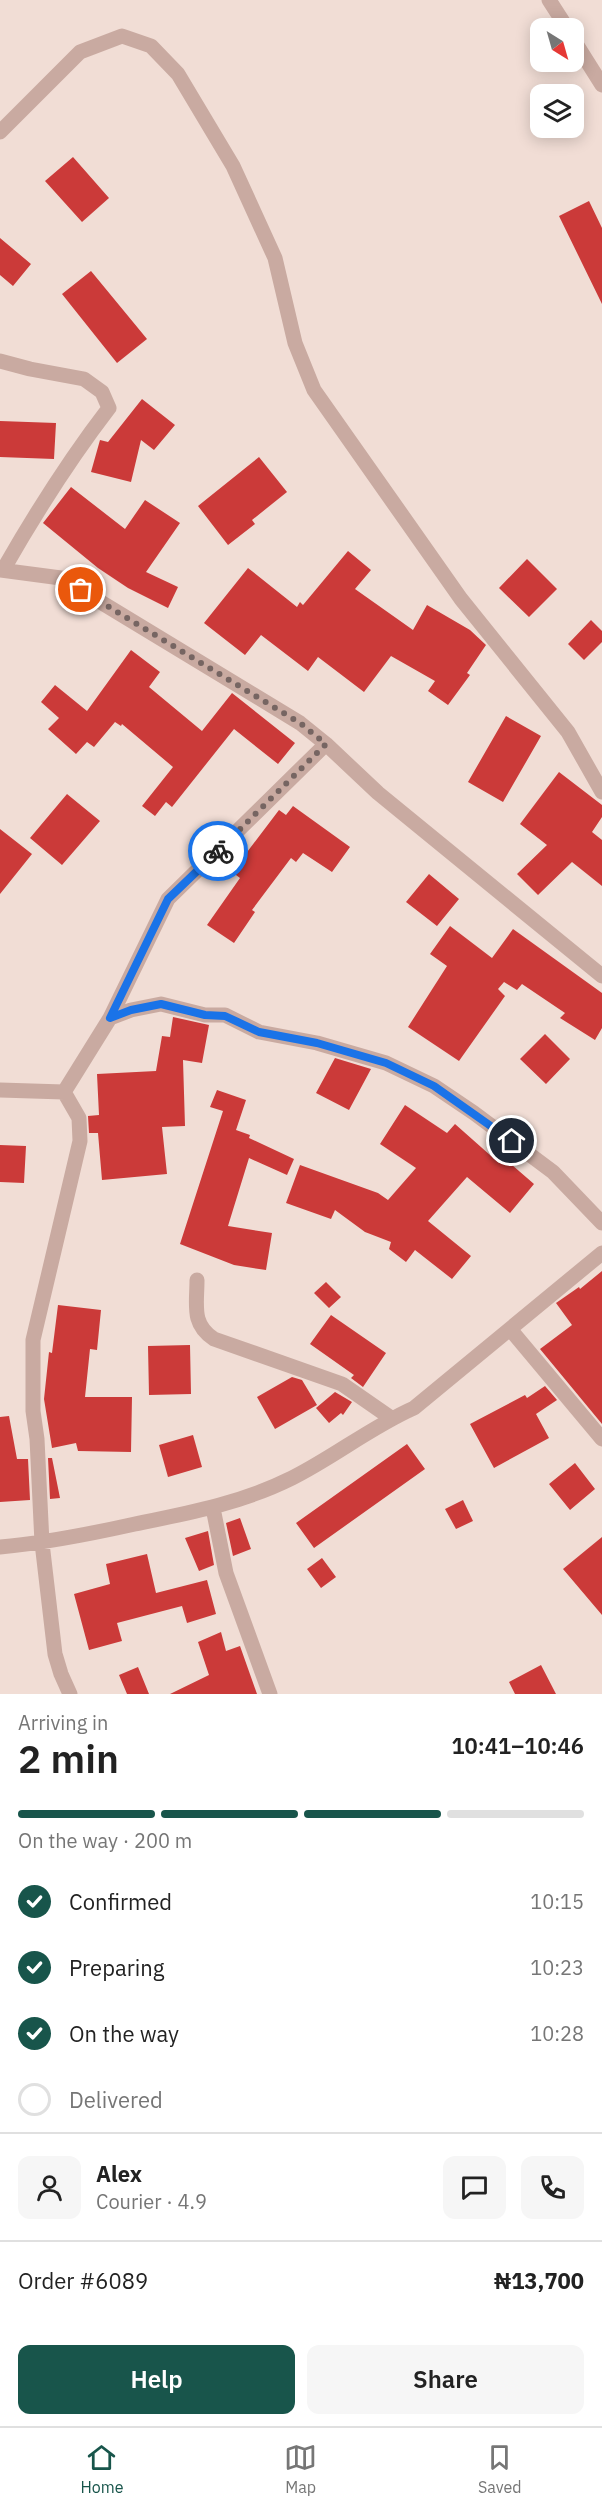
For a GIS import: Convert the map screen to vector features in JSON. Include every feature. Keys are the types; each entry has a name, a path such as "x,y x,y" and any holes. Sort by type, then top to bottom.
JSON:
{"street":[{"path":"549,0 561,18"},
{"path":"0,132 80,52 122,36 151,46 178,74 233,166 275,258 295,343 314,390 461,599 568,732 602,792"},
{"path":"584,56 602,85"},
{"path":"0,361 84,379 102,392 109,408 74,454 1,570 62,578 300,723 378,793 602,976"},
{"path":"64,1092 110,1018 168,899 326,744"},
{"path":"110,1018 131,1010 161,1004 205,1015 225,1016 259,1032 317,1043 386,1063 434,1086 474,1113 553,1172 602,1223"},
{"path":"0,1090 64,1092"},
{"path":"64,1092 79,1118 80,1141 33,1340 33,1411 37,1439 42,1543 55,1654 70,1694"},
{"path":"0,1546 42,1543 213,1508 250,1496 292,1478 391,1418 414,1408 602,1253"},
{"path":"197,1280 197,1320 203,1332 214,1339 342,1384 391,1418"},
{"path":"510,1329 602,1439"},
{"path":"213,1508 226,1573 270,1694"}],"building":[{"path":"73,157 109,198 82,222 45,181"},
{"path":"589,201 602,228 602,304 559,216"},
{"path":"0,238 31,264 13,286 0,275"},
{"path":"91,271 147,339 117,363 62,294"},
{"path":"142,399 175,425 154,450 141,440 131,482 91,472 100,440 108,442"},
{"path":"0,421 56,423 54,459 0,457"},
{"path":"259,457 287,492 252,520 255,524 228,545 198,506"},
{"path":"71,487 125,529 145,500 180,523 146,572 178,587 168,608 128,588 98,568 43,523"},
{"path":"348,551 371,570 355,589 413,630 427,605 470,630 486,645 467,673 470,675 448,705 428,691 435,681 391,656 364,692 318,657 308,671 261,635 245,655 204,623 248,568 297,607 300,602 303,605"},
{"path":"527,559 557,589 529,617 499,588"},
{"path":"591,620 602,631 602,642 584,660 568,644"},
{"path":"131,650 160,672 149,687 202,731 232,693 295,743 278,764 234,729 172,807 166,802 155,816 142,806 173,767 122,724 121,726 115,722 94,747 87,742 76,754 48,729 59,718 41,702 55,685 87,711"},
{"path":"506,716 541,736 503,802 468,782"},
{"path":"559,772 602,805 602,817 592,832 602,840 602,886 572,862 538,895 517,874 547,845 520,824"},
{"path":"67,794 100,821 62,865 30,838"},
{"path":"293,806 350,847 332,872 303,853 296,862 291,858 252,910 255,912 234,943 207,925 240,878 232,872 279,810 286,815"},
{"path":"0,829 32,854 0,894"},
{"path":"429,874 459,899 437,926 406,902"},
{"path":"450,926 492,958 513,929 602,993 602,1028 595,1040 560,1018 565,1013 522,984 517,990 504,982 498,989 505,996 459,1061 408,1027 447,966 430,954"},
{"path":"173,1017 209,1025 202,1063 183,1060 185,1126 162,1127 167,1174 102,1180 98,1133 89,1133 88,1116 99,1115 97,1074 156,1071 162,1036 170,1037"},
{"path":"545,1034 570,1059 546,1084 520,1059"},
{"path":"335,1058 371,1069 349,1110 316,1093"},
{"path":"217,1090 246,1100 236,1130 294,1159 287,1175 249,1158 228,1226 272,1233 266,1270 234,1265 180,1244 223,1111 210,1107"},
{"path":"405,1105 447,1133 455,1124 499,1163 504,1158 534,1184 510,1213 467,1177 428,1221 471,1256 452,1279 415,1250 406,1262 389,1249 391,1242 365,1232 335,1210 331,1219 286,1203 300,1165 378,1193 388,1200 416,1168 380,1144"},
{"path":"0,1145 26,1146 24,1183 0,1182"},
{"path":"602,1271 602,1424 540,1349 572,1325 556,1303 579,1287 580,1289"},
{"path":"326,1282 341,1297 329,1308 314,1293"},
{"path":"58,1305 101,1310 97,1350 90,1349 85,1397 132,1397 131,1452 78,1451 76,1443 52,1448 44,1399 49,1352 52,1353"},
{"path":"331,1315 386,1353 363,1387 351,1378 354,1375 310,1344"},
{"path":"190,1345 191,1394 149,1395 148,1346"},
{"path":"292,1377 302,1380 317,1405 275,1429 257,1397"},
{"path":"545,1386 557,1400 536,1414 549,1438 494,1468 470,1424 525,1395 527,1398"},
{"path":"335,1392 352,1402 343,1415 341,1413 329,1423 316,1408"},
{"path":"9,1416 17,1459 28,1459 30,1500 0,1502 0,1417"},
{"path":"193,1435 202,1467 168,1477 159,1445"},
{"path":"407,1444 425,1469 314,1548 296,1523"},
{"path":"48,1458 52,1458 60,1498 50,1499"},
{"path":"575,1463 595,1489 570,1510 549,1484"},
{"path":"463,1500 473,1521 456,1529 445,1509"},
{"path":"240,1518 251,1549 233,1556 226,1523"},
{"path":"208,1531 214,1565 199,1571 185,1538"},
{"path":"602,1537 602,1615 563,1569"},
{"path":"147,1554 156,1593 207,1580 216,1614 187,1623 182,1606 117,1623 122,1641 89,1650 74,1594 110,1584 106,1564"},
{"path":"322,1558 336,1577 321,1588 307,1569"},
{"path":"221,1632 226,1651 240,1646 257,1694 170,1694 209,1675 198,1642"},
{"path":"541,1665 556,1694 515,1694 509,1682"},
{"path":"138,1667 149,1694 127,1694 119,1675"}],"way so far":[{"path":"81,590 300,723 326,744 218,851"}],"route":[{"path":"218,851 168,899 110,1018 131,1010 161,1004 205,1015 225,1016 259,1032 317,1043 386,1063 434,1086 512,1141"}]}
